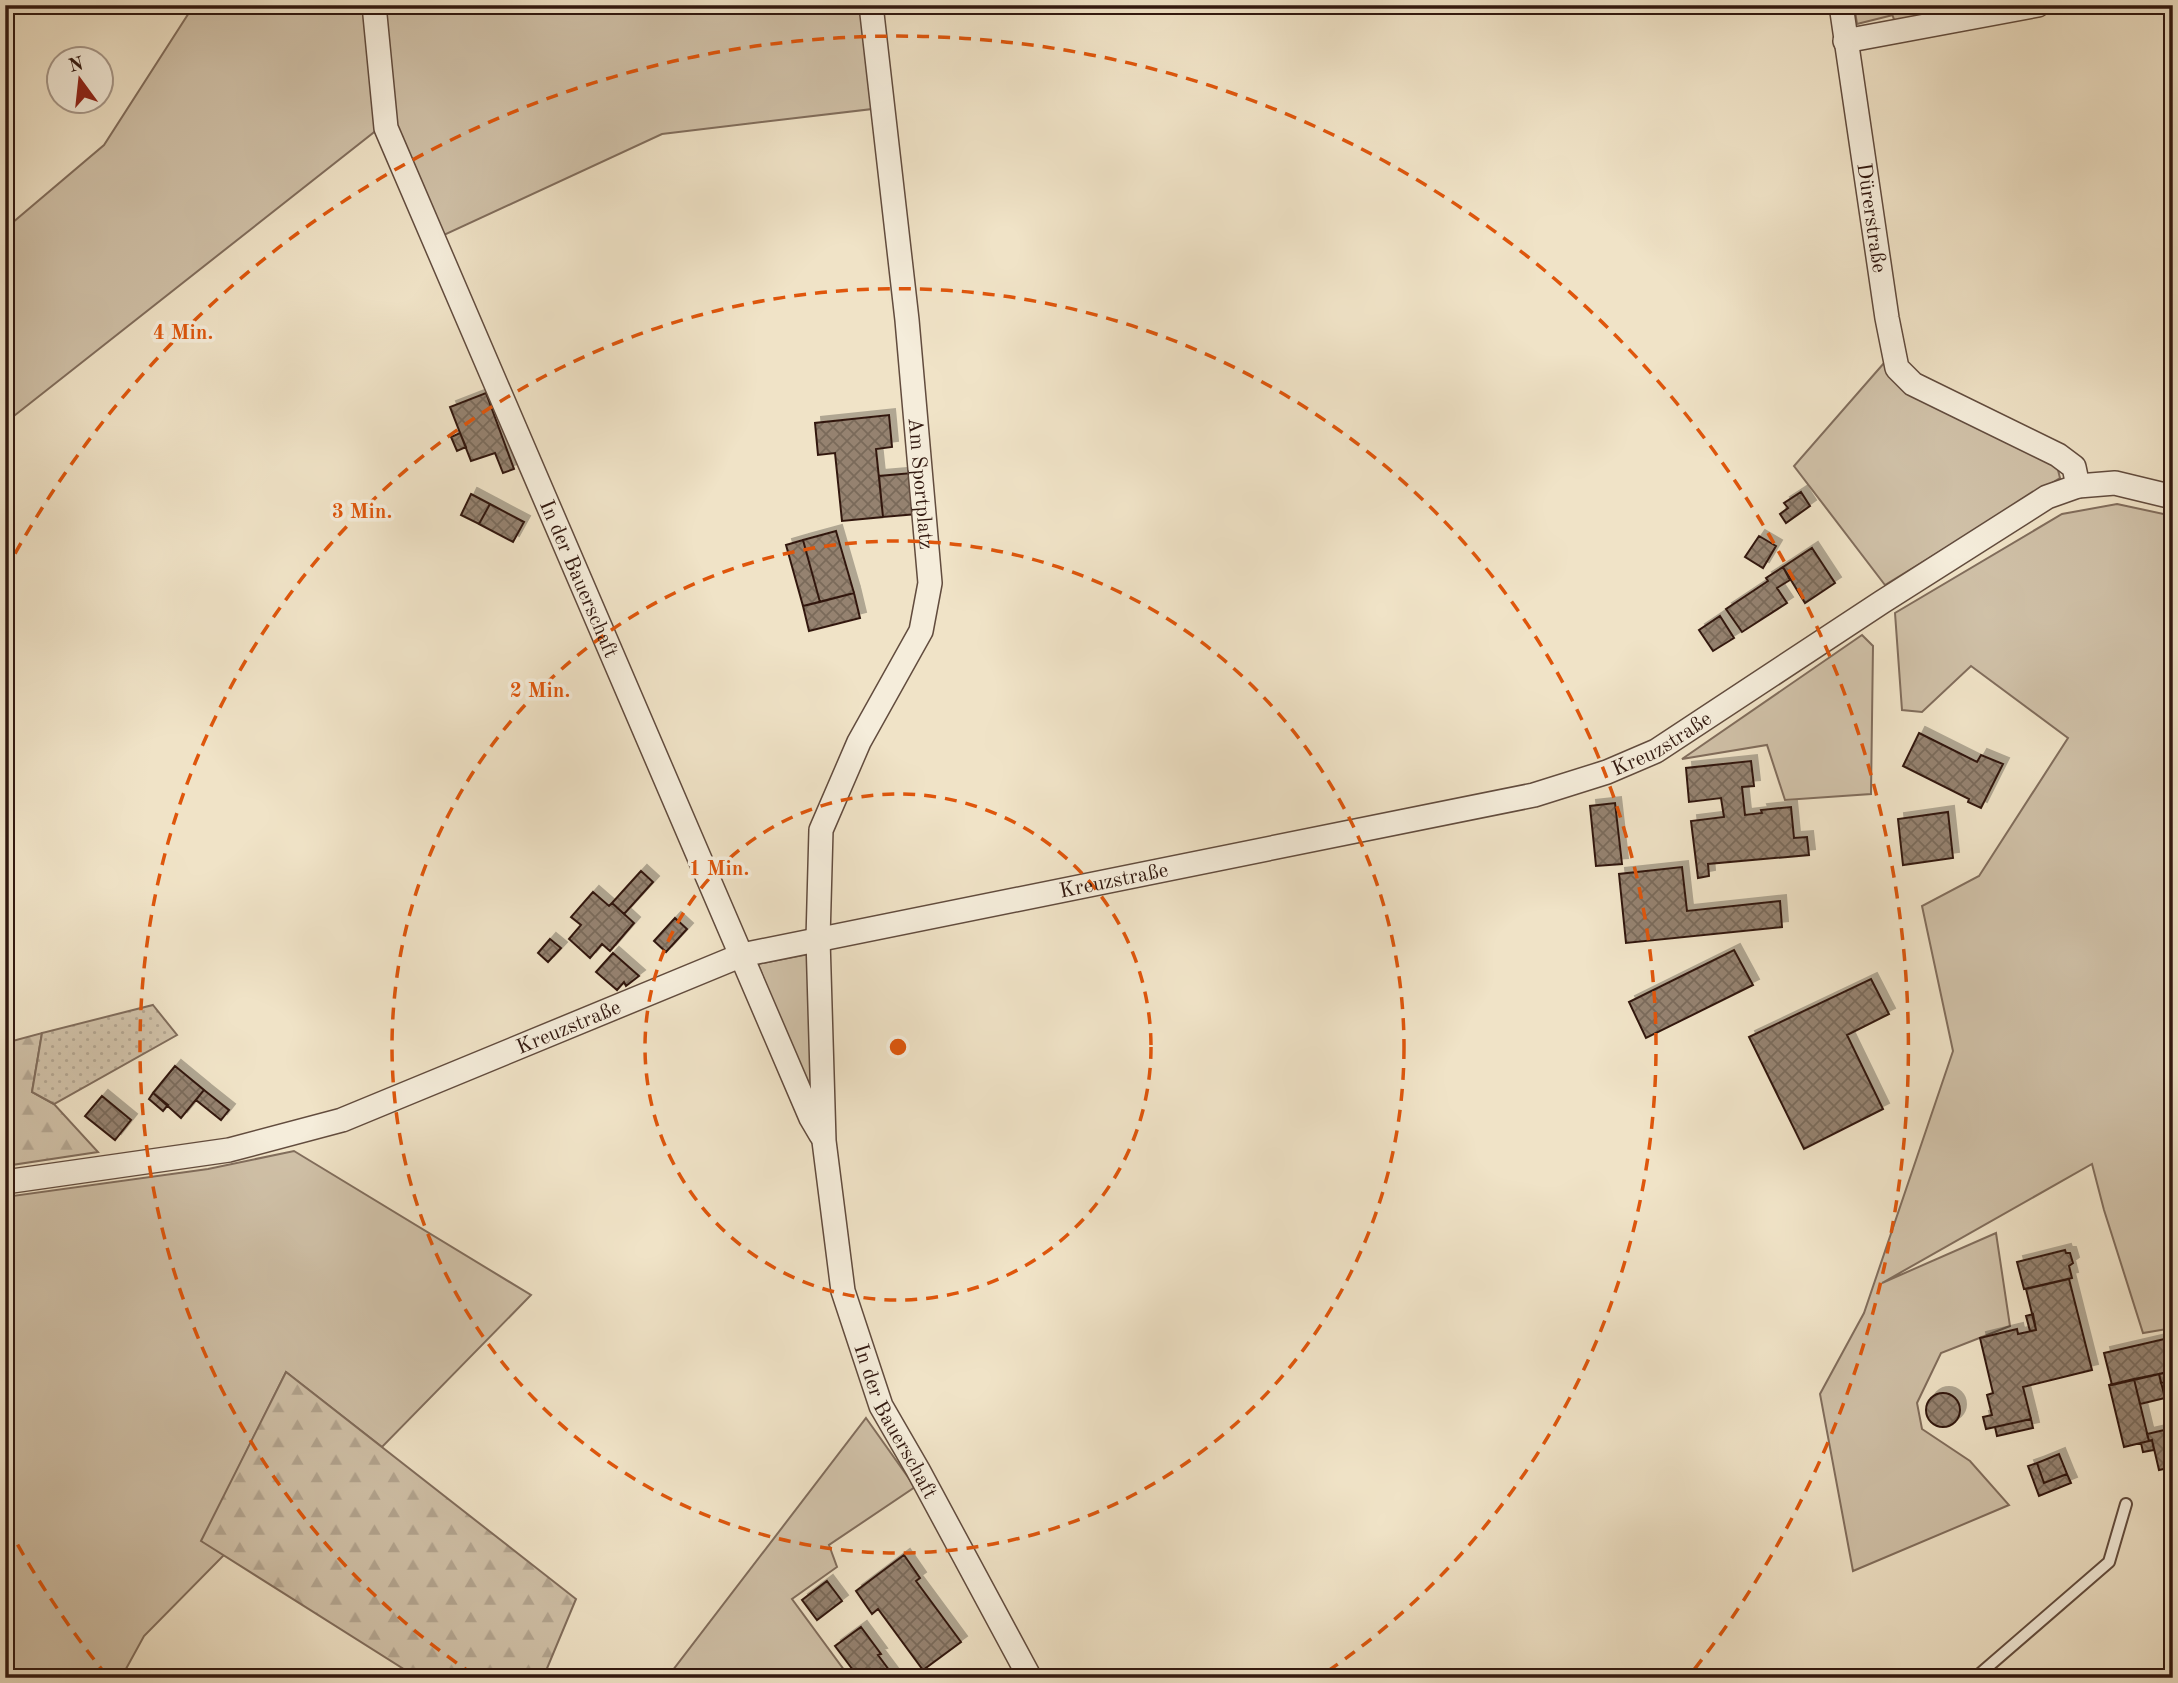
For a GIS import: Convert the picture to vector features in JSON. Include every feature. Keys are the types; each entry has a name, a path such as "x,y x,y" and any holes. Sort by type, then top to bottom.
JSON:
{"street":[{"name":"In der Bauerschaft","path":"374,5 386,128 811,1118 824,1141"},
{"name":"Am Sportplatz","path":"818,939 821,830 859,742 921,631 930,583 907,320 871,5"},
{"name":"Dürerstraße","path":"1841,5 1885,304 1897,368 1913,384 2058,454 2074,467 2078,486"},
{"path":"1845,41 2038,5"},
{"name":"Kreuzstraße","path":"5,1182 229,1150 342,1120 742,955 1534,795 1607,772 1656,751 2047,497 2078,486 2115,483 2173,498"},
{"name":"In der Bauerschaft","path":"818,939 824,1141 844,1291 881,1406 1030,1678"}],"lane":[{"path":"1975,1678 2109,1562 2126,1504"}],"green space":[{"path":"194,5 366,5 378,129 5,423 5,229 104,145"},
{"path":"383,5 861,5 872,109 662,134 444,235 394,127"},
{"path":"1854,5 1933,5 1857,24"},
{"path":"1933,5 1984,5 1895,22 1892,14"},
{"path":"1884,363 1914,392 2056,462 2060,478 1885,585 1794,466"},
{"path":"2117,504 2173,516 2173,1328 2143,1333 2092,1164 1882,1283 1996,1233 2010,1326 1941,1353 1917,1403 1922,1429 1970,1461 2009,1505 1853,1571 1820,1394 1864,1313 1953,1051 1922,906 1979,876 2068,738 1971,666 1922,712 1902,710 1895,613 2062,514"},
{"path":"1862,635 1873,646 1871,794 1785,800 1767,745 1682,759"},
{"path":"809,954 815,1090 808,1092 758,964"},
{"path":"153,1005 177,1035 54,1104 32,1092 42,1033"},
{"path":"42,1033 32,1092 54,1104 98,1152 5,1166 5,1043"},
{"path":"294,1151 531,1295 382,1447 286,1372 202,1541 224,1555 144,1636 121,1678 5,1678 5,1197 208,1169"},
{"path":"286,1372 576,1599 543,1678 418,1678 201,1541"},
{"path":"866,1418 915,1487 829,1545 837,1567 792,1599 850,1678 681,1678 673,1670"}],"building":[{"path":"486,393 514,469 503,473 495,453 471,461 450,407"},
{"path":"889,415 892,447 876,449 883,517 842,521 835,453 818,455 815,423"},
{"path":"460,433 466,447 457,451 451,437"},
{"path":"912,473 917,514 883,517 879,476"},
{"path":"1801,492 1810,506 1786,523 1780,514 1788,508 1784,503"},
{"path":"471,494 490,504 479,524 461,515"},
{"path":"490,504 524,522 513,542 479,524"},
{"path":"836,531 854,593 820,602 803,540"},
{"path":"1759,536 1776,546 1763,568 1745,557"},
{"path":"803,540 820,602 803,606 786,545"},
{"path":"1812,548 1835,583 1805,603 1783,567"},
{"path":"1783,567 1790,580 1777,588 1787,603 1742,632 1726,609 1768,581 1766,578"},
{"path":"854,593 860,618 809,631 803,606"},
{"path":"1720,616 1734,638 1713,651 1699,630"},
{"path":"1919,733 1977,762 1981,755 2003,764 1981,808 1968,802 1969,799 1903,766"},
{"path":"1751,761 1754,786 1742,787 1745,815 1762,813 1761,810 1791,807 1794,838 1807,837 1809,855 1708,864 1709,876 1698,878 1691,821 1724,817 1721,798 1689,802 1686,768"},
{"path":"1615,803 1622,864 1596,866 1590,806"},
{"path":"1948,812 1953,858 1903,865 1898,819"},
{"path":"1682,867 1687,911 1780,901 1782,927 1626,943 1619,874"},
{"path":"641,871 653,882 624,914 612,903"},
{"path":"593,892 609,906 612,903 634,923 610,951 602,944 590,958 569,939 581,925 571,917"},
{"path":"675,918 687,929 666,952 654,941"},
{"path":"550,939 561,948 548,962 538,953"},
{"path":"1734,950 1753,985 1646,1038 1629,1002"},
{"path":"613,953 639,976 626,986 624,982 617,990 596,972"},
{"path":"1871,979 1889,1014 1847,1035 1883,1109 1804,1149 1749,1037"},
{"path":"175,1066 204,1090 181,1118 153,1093"},
{"path":"204,1090 229,1110 221,1120 196,1100"},
{"path":"153,1093 168,1105 163,1111 149,1099"},
{"path":"102,1096 131,1120 115,1140 85,1116"},
{"path":"2065,1250 2070,1253 2073,1263 2069,1266 2072,1278 2024,1289 2017,1262"},
{"path":"2069,1279 2092,1370 2023,1387 2031,1419 1986,1429 1983,1417 1992,1415 1987,1395 1993,1393 1980,1338 2017,1329 2018,1334 2036,1330 2026,1289"},
{"path":"2033,1314 2036,1330 2030,1331 2026,1316"},
{"path":"2173,1337 2173,1371 2112,1385 2104,1353"},
{"path":"2167,1372 2170,1381 2161,1383 2159,1374"},
{"path":"2159,1374 2165,1398 2140,1404 2134,1379"},
{"path":"2134,1379 2149,1441 2124,1447 2109,1385"},
{"path":"1943,1393 1955,1398 1960,1410 1955,1422 1943,1427 1931,1422 1926,1410 1931,1398"},
{"path":"2031,1419 2033,1428 1997,1436 1995,1427"},
{"path":"2173,1428 2173,1467 2159,1470 2152,1440 2149,1441 2147,1434"},
{"path":"2152,1440 2154,1450 2143,1452 2141,1443"},
{"path":"2059,1454 2067,1474 2044,1483 2037,1463"},
{"path":"2037,1463 2044,1483 2067,1474 2071,1483 2039,1496 2028,1466"},
{"path":"904,1555 920,1578 916,1581 961,1642 923,1670 878,1609 872,1614 856,1591"},
{"path":"827,1581 842,1601 817,1620 802,1600"},
{"path":"861,1627 895,1678 859,1678 835,1646"}]}
